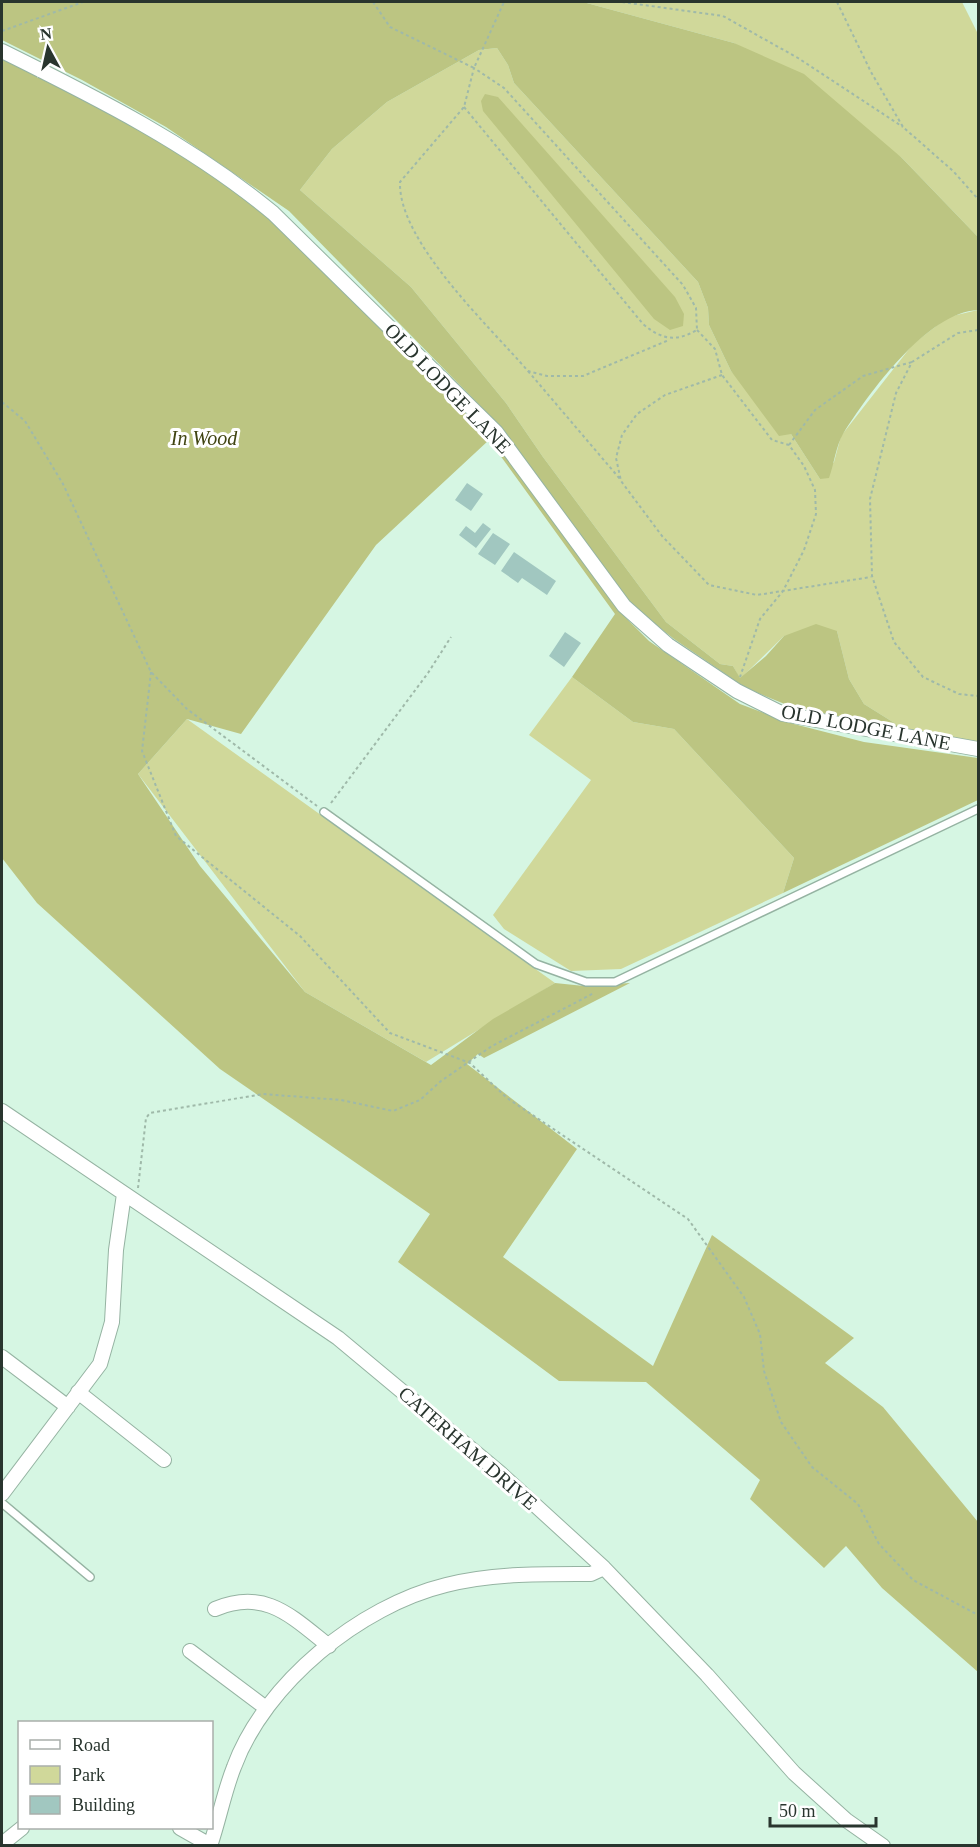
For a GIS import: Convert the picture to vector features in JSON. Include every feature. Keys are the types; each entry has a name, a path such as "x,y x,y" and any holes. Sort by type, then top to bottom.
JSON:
{"street":[{"name":"OLD LODGE LANE","path":"2,51 163,134 242,187 273,213 496,432 624,606 668,645 737,691 783,714 978,749"},
{"name":"CATERHAM DRIVE","path":"2,1112 338,1338 500,1473 604,1568 707,1675 794,1773 846,1820 883,1845"},
{"path":"2,1494 100,1364 112,1322 116,1250 124,1194"},
{"path":"2,1357 68,1407"},
{"path":"78,1392 164,1460"},
{"path":"183,1829 210,1845 234,1767 266,1708 342,1634 414,1594 446,1585 486,1578 591,1574 604,1568"},
{"path":"215,1609 235,1601 253,1600 284,1611 329,1646"},
{"path":"189,1651 266,1708"},
{"path":"2,1844 20,1829"}],"lane":[{"path":"324,812 536,964 586,982 615,982 978,808"},
{"path":"2,1503 90,1577"}],"path":[{"path":"2,31 83,2"},
{"path":"373,2 390,27 474,68 504,88 683,285 696,308 698,330 715,349 722,375 772,440 789,445 804,466 815,490 816,514 804,550 783,591 760,619 737,691"},
{"path":"504,2 474,68 464,108 400,182 399,196 406,217 435,265 621,481 662,536 709,585 757,595 872,576"},
{"path":"622,2 723,16 798,58 903,127 953,171 978,199"},
{"path":"837,2 871,72 903,127"},
{"path":"464,108 643,324 655,334 669,340"},
{"path":"528,371 547,376 584,376 698,330"},
{"path":"789,445 815,410 863,376 912,362 958,333 978,330"},
{"path":"912,362 896,393 870,499 872,576 894,642 923,677 959,694 978,696"},
{"path":"621,481 616,458 622,435 637,414 665,395 722,375"},
{"path":"2,402 25,421 63,484 151,672 188,709 240,751 324,812 428,673 451,637"},
{"path":"151,672 142,751 176,836 300,936 390,1033 470,1063 507,1098 688,1219 744,1297 760,1334 764,1371 781,1422 812,1467 858,1504 879,1544 913,1580 978,1615"},
{"path":"138,1203 140,1154 146,1118 150,1113 263,1094 341,1100 393,1111 420,1100 441,1081 492,1046 594,993"}],"green space":[{"path":"2,2 583,2 734,43 804,74 902,158 978,237 978,310 959,314 939,324 901,357 843,434 829,478 820,479 791,434 779,436 731,371 709,325 708,308 698,282 514,83 508,65 497,48 479,50 387,102 332,149 300,190 411,287 506,403 543,457 666,622 720,664 733,666 740,678 766,656 784,636 816,624 837,631 849,679 864,704 912,734 787,705 746,688 674,639 631,605 498,424 289,211 166,127 82,80 2,40"},
{"path":"583,2 962,2 978,34 978,237 902,158 734,43"},
{"path":"497,48 508,65 514,83 698,282 708,308 709,325 731,371 791,434 820,479 834,462 841,436 913,344 948,317 978,310 978,744 912,734 864,704 849,679 837,631 784,636 740,679 733,666 720,664 666,622 543,457 506,403 411,287 300,190 332,149 387,102 479,50"},
{"name":"In Wood","path":"2,59 54,83 157,138 258,208 493,435 622,614 649,641 740,704 794,724 864,742 978,758 978,800 783,893 794,858 674,729 633,722 572,677 615,614 489,440 376,545 241,734 187,719 138,774 200,866 305,992 431,1065 493,1019 555,983 584,986 630,983 484,1058 478,1054 467,1064 577,1149 503,1257 653,1366 712,1235 854,1338 825,1363 883,1407 978,1522 978,1672 882,1588 846,1546 824,1568 750,1499 760,1480 646,1382 559,1381 398,1262 430,1214 220,1069 37,903 2,858"},
{"path":"485,94 498,97 675,297 684,314 683,326 670,330 654,319 483,111 481,101"},
{"path":"572,677 633,722 674,729 794,858 783,893 621,969 571,971 504,929 493,915 591,780 529,735"},
{"path":"187,719 555,983 426,1062 305,992 138,774"}],"building":[{"path":"467,483 483,494 471,511 455,500"},
{"path":"483,523 491,529 476,548 459,535 466,526 475,533"},
{"path":"493,533 510,544 495,565 478,554"},
{"path":"514,552 556,581 547,595 522,578 518,583 501,571"},
{"path":"565,632 581,643 564,667 549,656"}]}
